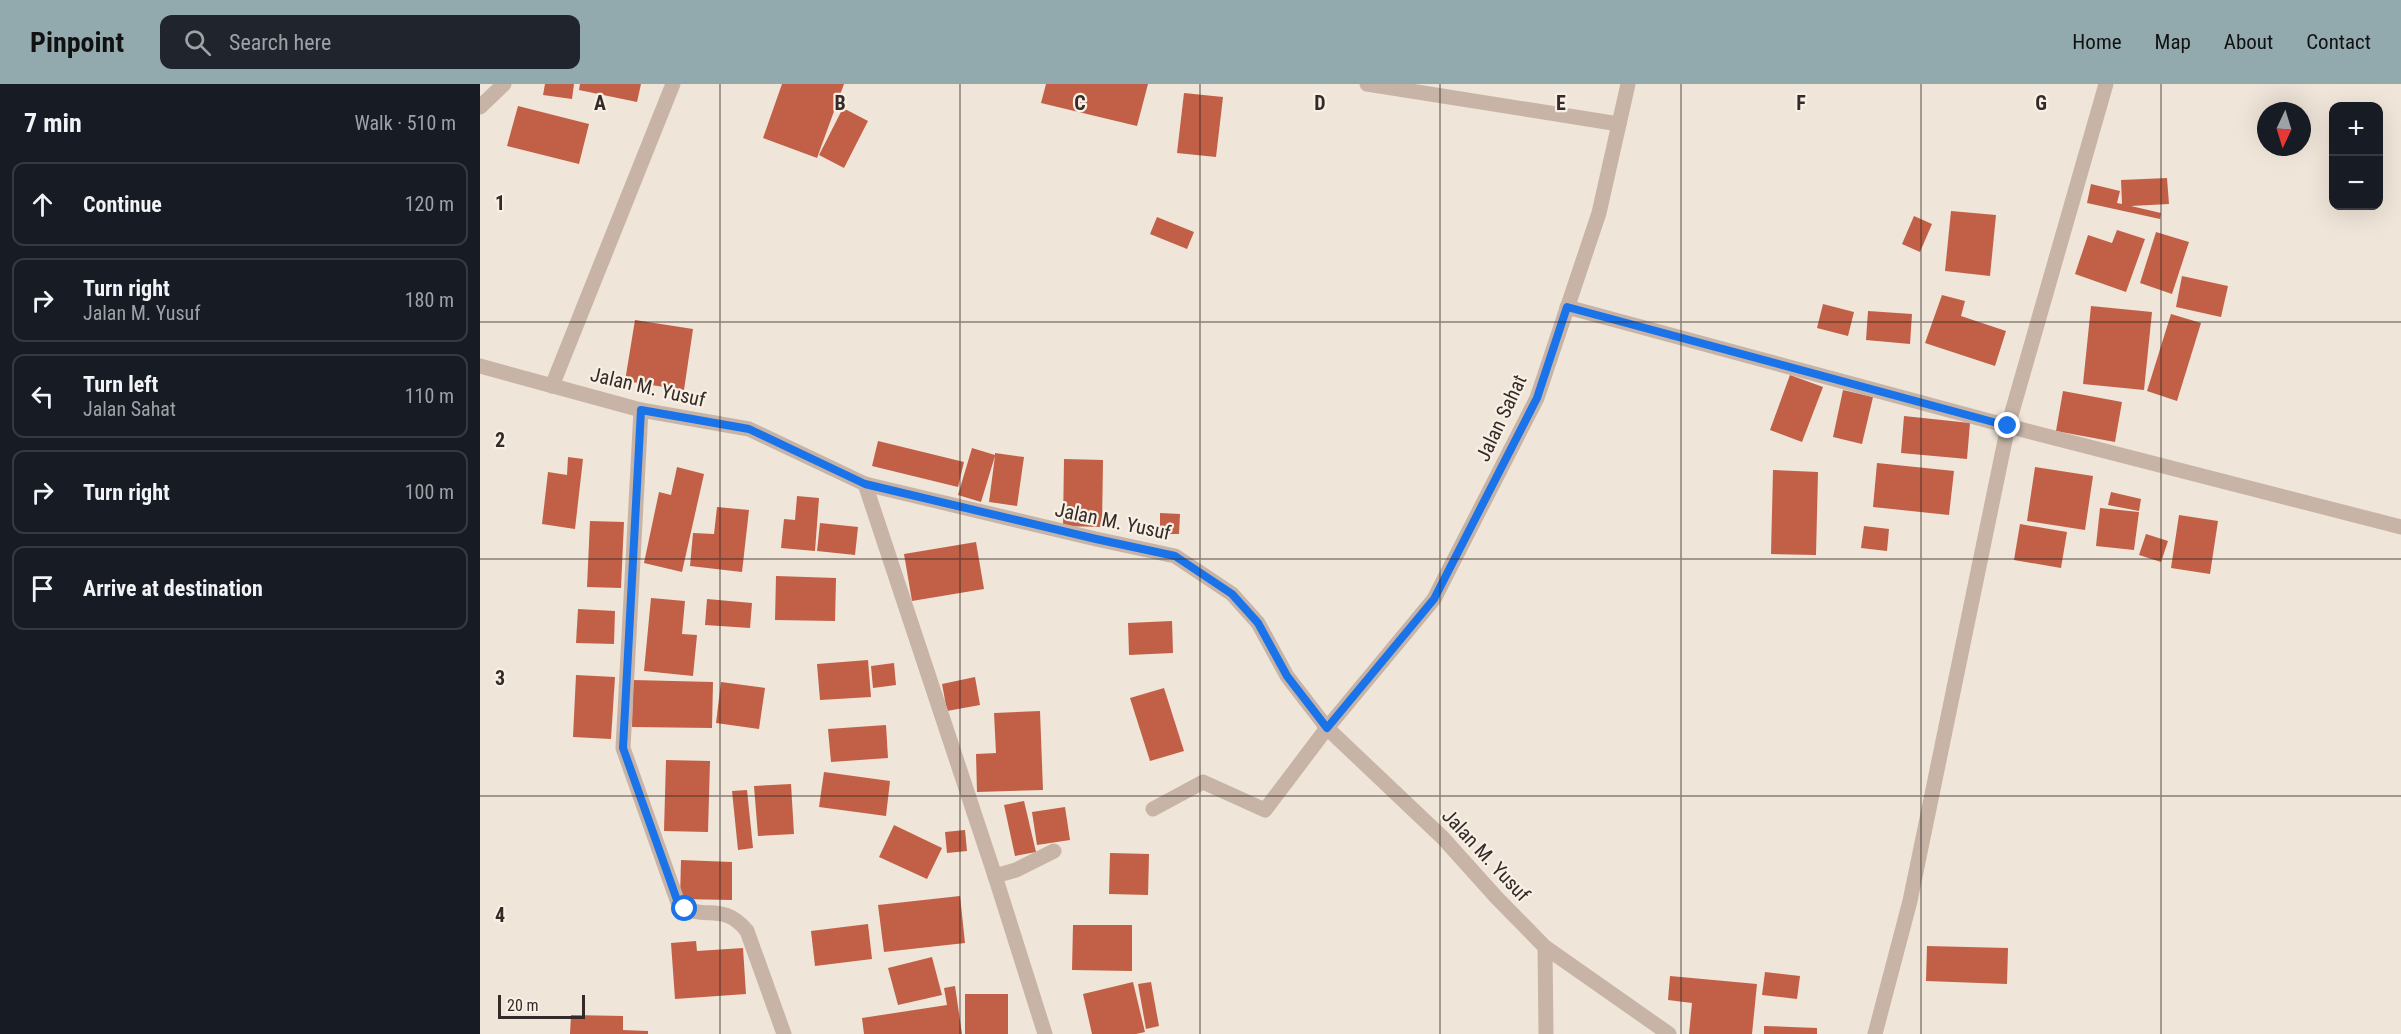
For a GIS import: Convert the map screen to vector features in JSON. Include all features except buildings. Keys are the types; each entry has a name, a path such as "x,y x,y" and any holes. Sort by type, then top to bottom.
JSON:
{"street":[{"path":"480,107 504,84"},
{"path":"552,386 673,84"},
{"path":"1367,84 1619,124"},
{"name":"Jalan Sahat","path":"1153,810 1203,782 1265,810 1327,728 1434,599 1537,398 1599,213 1628,84"},
{"path":"1875,1034 1910,901 2008,426 2106,84"},
{"path":"1567,307 2008,426 2401,527"},
{"name":"Jalan M. Yusuf","path":"480,366 641,410 749,429 865,484 1175,556 1232,594 1258,623 1287,676 1327,728 1443,838 1545,947 1669,1034"},
{"path":"641,410 623,748 677,900 685,909 694,912 719,912 730,915 747,931 784,1034"},
{"path":"865,484 1045,1034"},
{"path":"995,876 1016,870 1054,851"},
{"path":"1545,947 1546,1034"}],"route":[{"path":"685,909 677,900 623,748 641,410 749,429 865,484 1175,556 1232,594 1258,623 1287,676 1327,728 1434,599 1537,398 1567,307 2008,426"}]}
